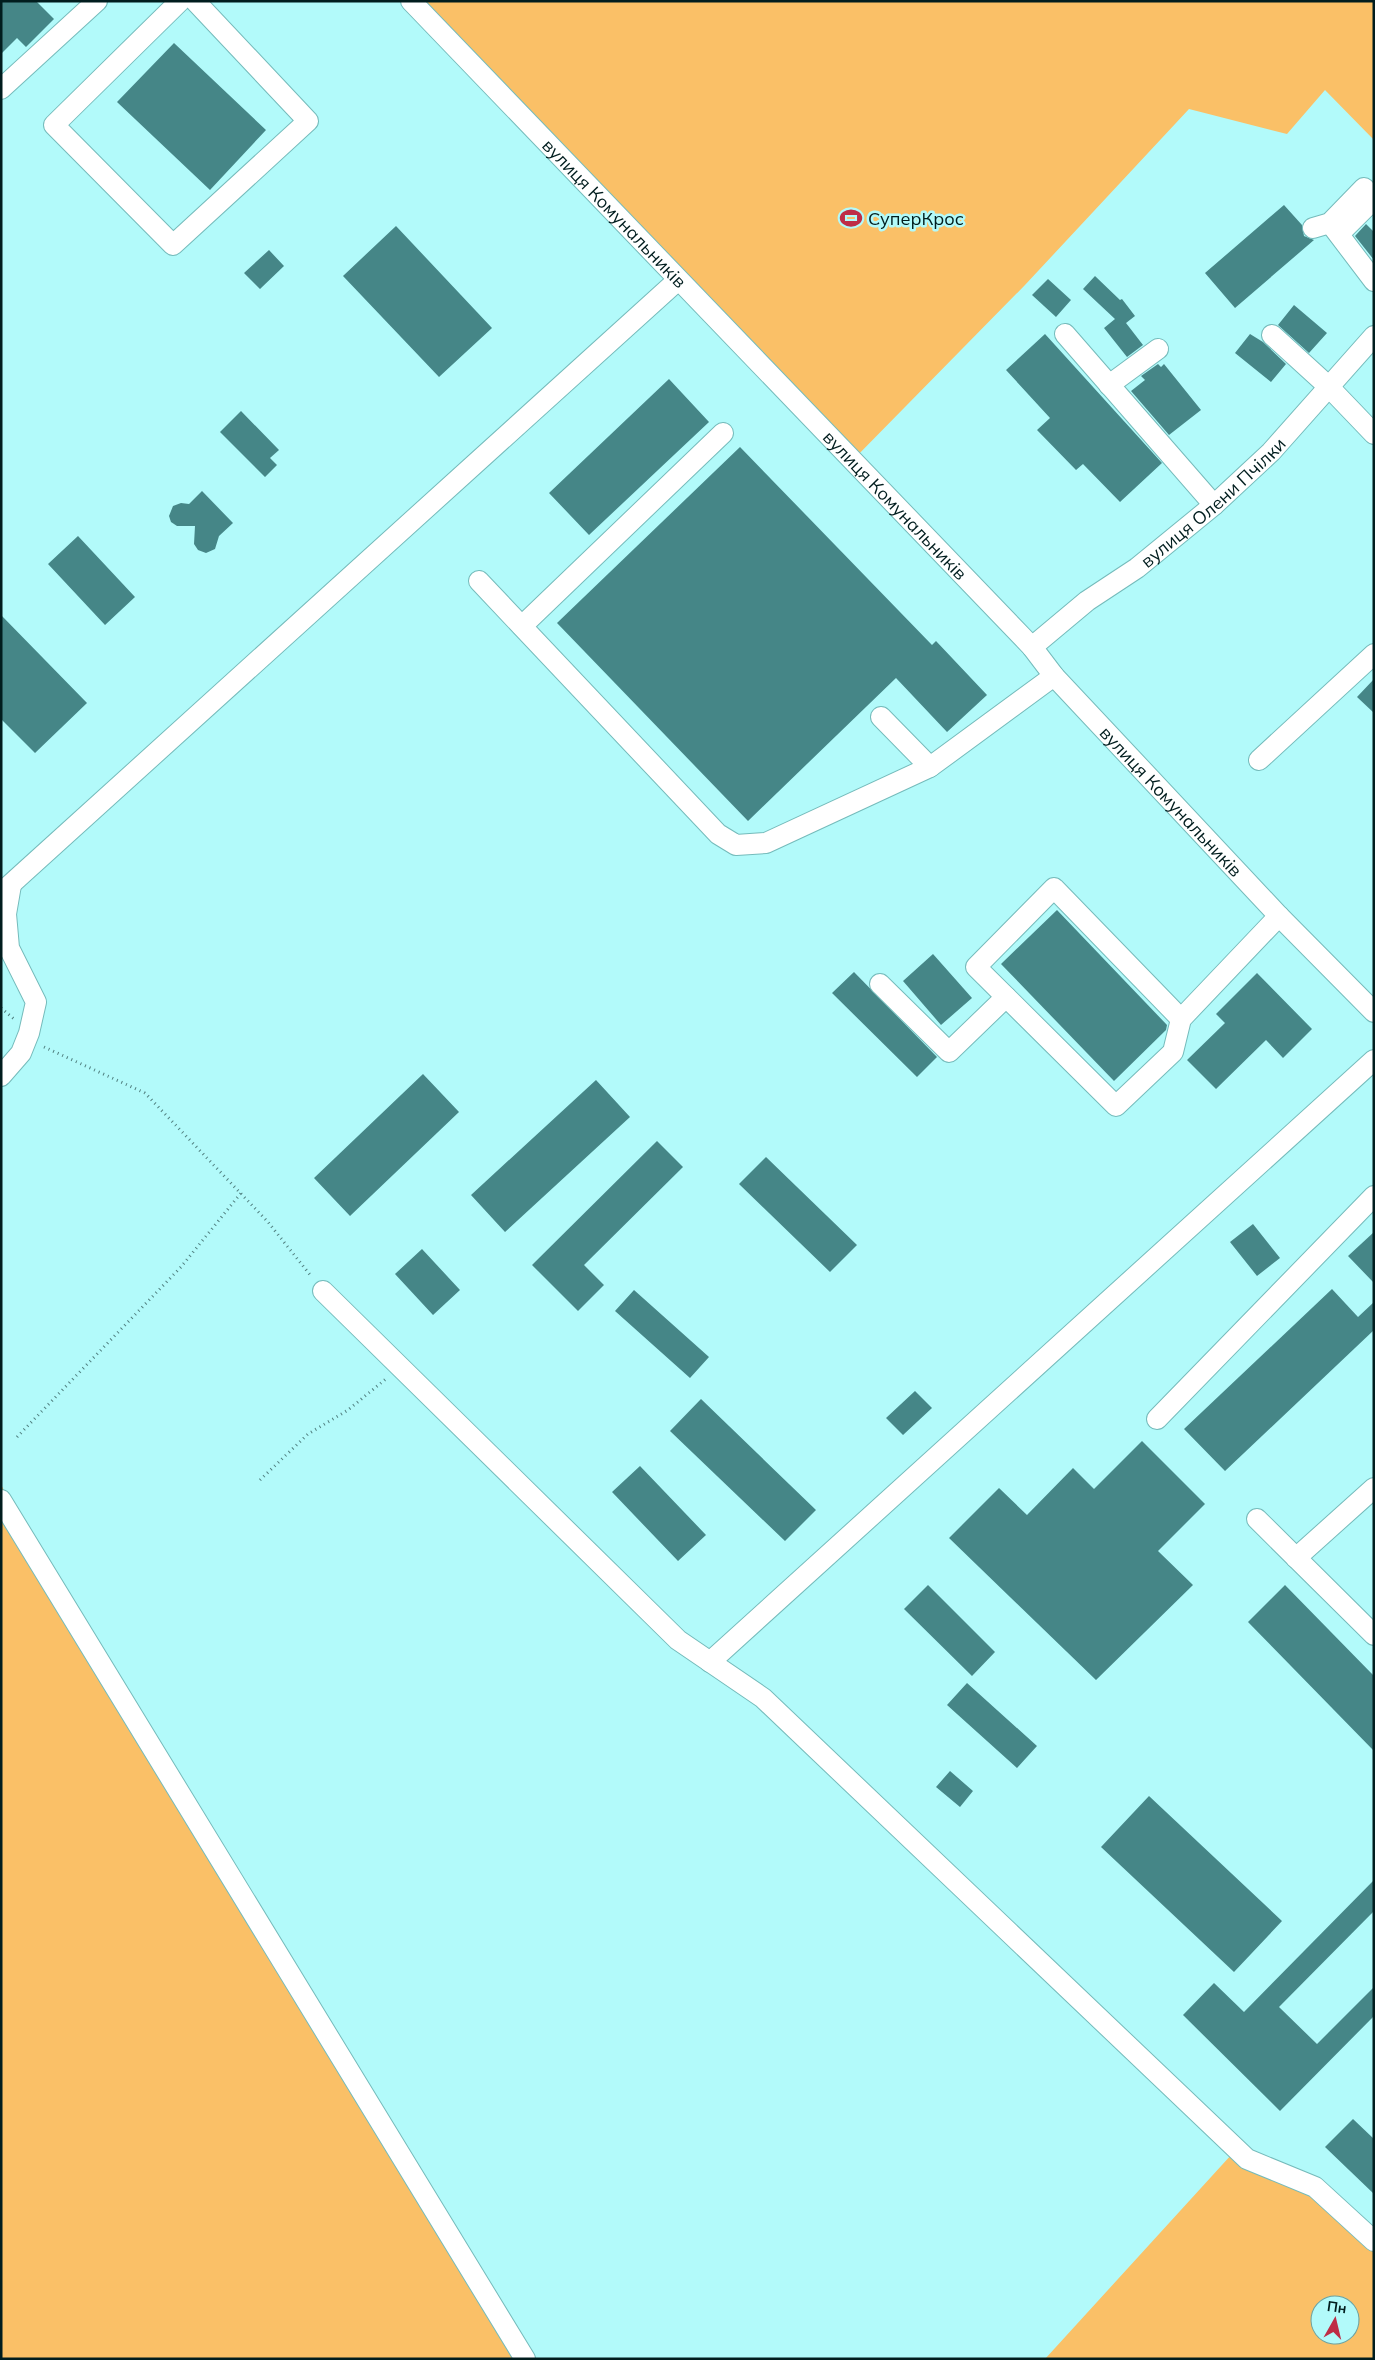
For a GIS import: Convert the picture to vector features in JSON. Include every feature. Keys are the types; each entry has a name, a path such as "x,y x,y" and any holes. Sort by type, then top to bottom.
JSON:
{"street":[{"path":"1,89 97,1"},
{"path":"180,1 54,124 173,245 308,122 195,1"},
{"name":"вулиця Комунальників","path":"411,1 1032,647 1054,676 1279,916 1374,1012"},
{"path":"1374,199 1328,228 1374,281"},
{"path":"1,1076 21,1053 30,1033 36,1002 9,948 6,889 678,280"},
{"path":"1065,334 1214,505"},
{"path":"1272,335 1328,386 1374,434"},
{"name":"вулиця Олени Пчілки","path":"1032,647 1087,602 1137,568 1214,505 1271,452 1374,336"},
{"path":"1109,385 1158,349"},
{"path":"522,626 723,433"},
{"path":"479,581 718,834 736,845 766,843 930,768 1054,676"},
{"path":"1259,760 1374,654"},
{"path":"881,717 930,768"},
{"path":"1181,1019 1054,888 976,967 1116,1106 1173,1052 1181,1019 1279,916"},
{"path":"880,984 949,1052 1006,997"},
{"path":"710,1662 1374,1060"},
{"path":"1156,1419 1374,1196"},
{"path":"323,1291 678,1640 763,1698 1247,2159 1315,2187 1374,2241"},
{"path":"1296,1558 1374,1488"},
{"path":"1,1500 525,2359"},
{"path":"1256,1519 1374,1634"}],"path":[{"path":"1,1008 43,1046 145,1093 268,1222 323,1291"},
{"path":"17,1437 181,1267 241,1193"},
{"path":"260,1480 308,1434 348,1410 401,1367"}],"shaded area":[{"name":"СуперКрос","path":"406,1 1374,1 1374,140 1325,90 1287,134 1189,109 1025,285 849,464"},
{"path":"1,1485 25,1525 536,2359 1,2359"},
{"path":"1232,2154 1314,2187 1374,2241 1374,2359 1045,2359"}],"building":[{"path":"1,1 36,1 54,19 26,47 17,38 1,54"},
{"path":"174,43 266,130 210,190 117,102"},
{"path":"1284,205 1302,225 1304,236 1314,240 1235,308 1205,273"},
{"path":"1366,224 1374,232 1374,260 1355,236"},
{"path":"396,226 492,328 439,377 343,276"},
{"path":"269,250 284,266 260,289 244,273"},
{"path":"1095,276 1120,300 1122,299 1135,316 1126,323 1143,345 1127,357 1104,328 1115,319 1083,289"},
{"path":"1048,279 1071,300 1056,317 1032,295"},
{"path":"1294,305 1327,333 1309,353 1278,325"},
{"path":"1045,334 1162,463 1120,502 1083,464 1076,470 1037,430 1050,418 1006,370"},
{"path":"1250,334 1263,342 1286,364 1271,382 1235,353"},
{"path":"1158,364 1161,367 1164,364 1201,410 1169,435 1131,391 1145,380 1141,376"},
{"path":"669,379 709,422 589,535 549,493"},
{"path":"241,411 279,450 270,458 277,465 265,477 220,432"},
{"path":"740,447 932,645 936,641 987,695 947,732 896,678 748,821 557,623"},
{"path":"202,491 233,523 219,536 215,549 206,553 198,550 194,544 195,526 177,526 171,522 169,516 173,506 181,503 189,504"},
{"path":"78,536 135,597 105,625 48,564"},
{"path":"1,615 87,703 35,753 1,719"},
{"path":"1374,679 1374,713 1357,697"},
{"path":"1057,910 1167,1025 1166,1030 1114,1081 1001,964"},
{"path":"933,954 972,998 941,1025 903,981"},
{"path":"854,972 937,1057 917,1077 832,993"},
{"path":"1257,973 1312,1029 1283,1058 1266,1040 1216,1089 1187,1060 1225,1023 1216,1014"},
{"path":"423,1074 459,1112 350,1216 314,1178"},
{"path":"596,1080 630,1117 505,1232 471,1195"},
{"path":"657,1141 683,1167 584,1265 604,1285 578,1311 532,1265"},
{"path":"766,1157 857,1245 830,1272 739,1184"},
{"path":"1253,1224 1280,1258 1257,1276 1230,1242"},
{"path":"1374,1232 1374,1283 1348,1256"},
{"path":"422,1249 460,1290 433,1315 395,1274"},
{"path":"1332,1289 1358,1317 1374,1302 1374,1330 1225,1471 1184,1429"},
{"path":"634,1290 709,1357 690,1378 615,1311"},
{"path":"915,1391 932,1408 903,1435 886,1418"},
{"path":"701,1399 816,1510 785,1541 670,1431"},
{"path":"1142,1441 1205,1504 1158,1551 1193,1585 1096,1680 949,1538 999,1488 1027,1515 1073,1468 1094,1489"},
{"path":"640,1466 706,1535 678,1561 612,1492"},
{"path":"928,1585 995,1652 972,1676 904,1609"},
{"path":"1285,1585 1374,1676 1374,1751 1248,1622"},
{"path":"967,1683 1037,1746 1017,1768 947,1705"},
{"path":"950,1771 973,1791 960,1807 936,1787"},
{"path":"1149,1796 1282,1921 1234,1972 1101,1847"},
{"path":"1374,1880 1374,1911 1279,2007 1317,2044 1374,1987 1374,2016 1280,2111 1183,2015 1214,1983 1244,2012"},
{"path":"1353,2119 1374,2139 1374,2194 1325,2147"}],"place":[{"name":"СуперКрос","path":"851,218"}]}
